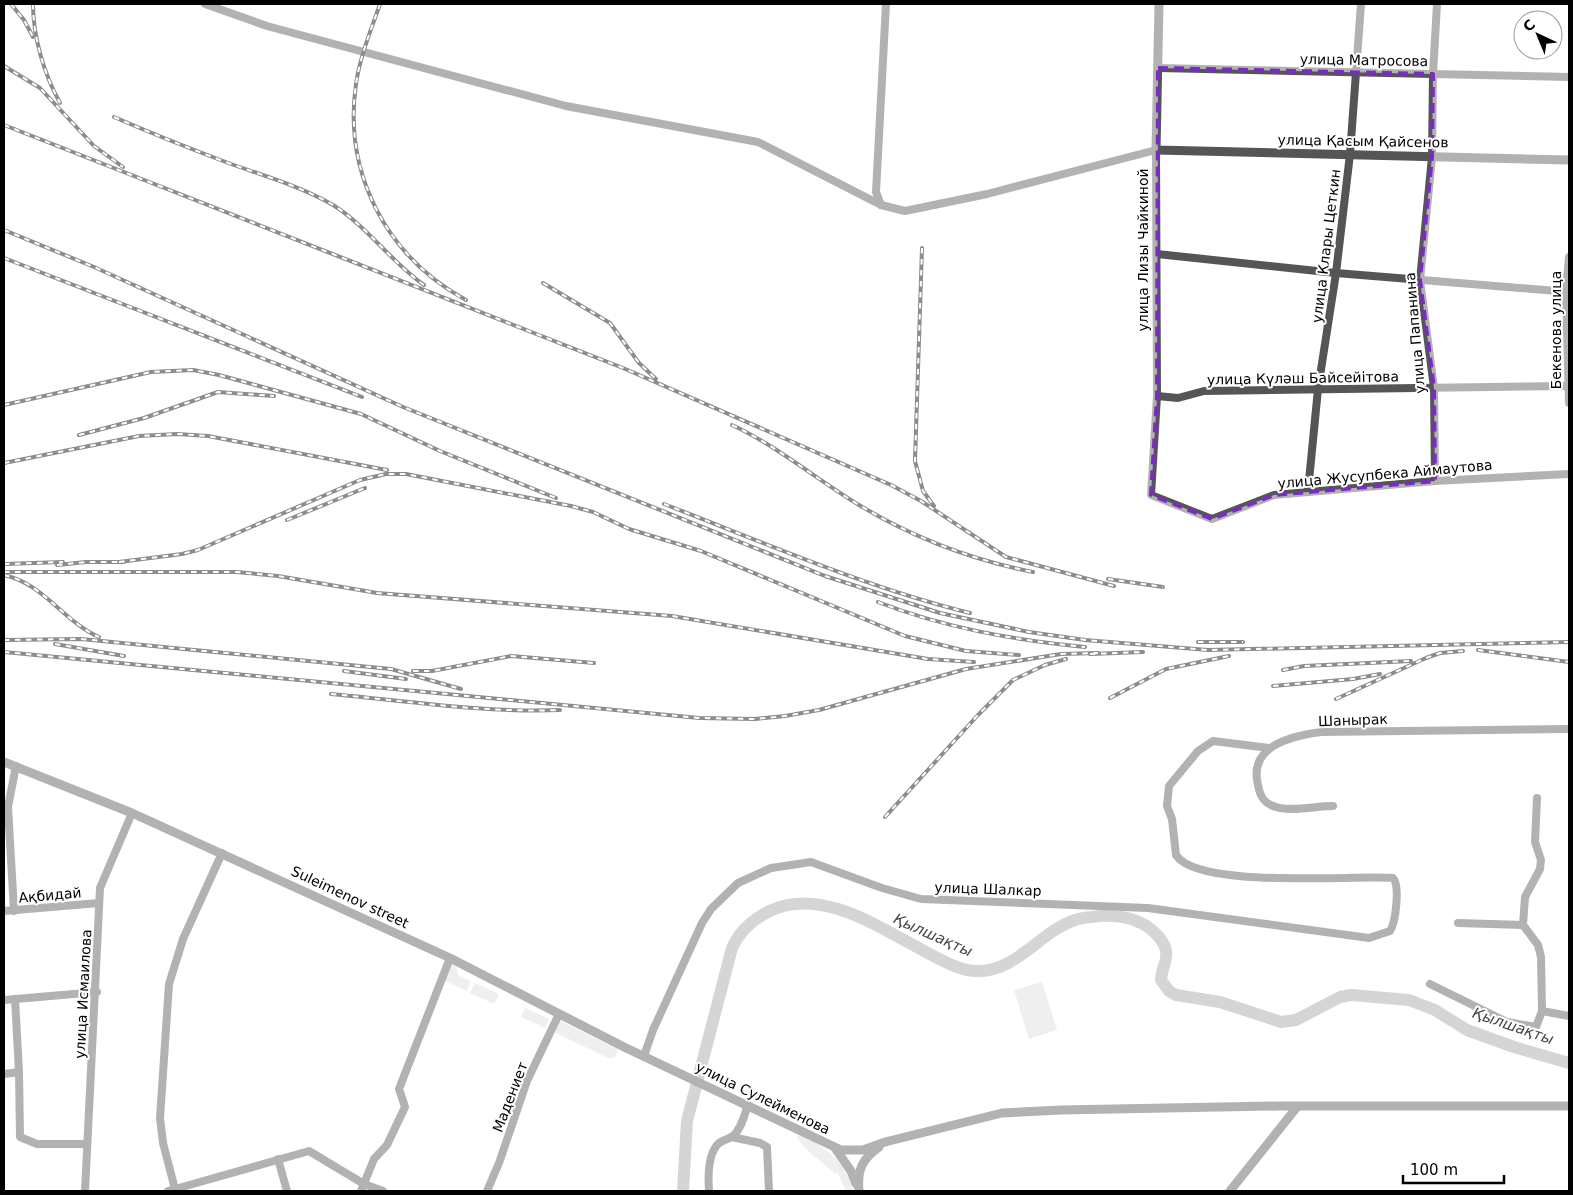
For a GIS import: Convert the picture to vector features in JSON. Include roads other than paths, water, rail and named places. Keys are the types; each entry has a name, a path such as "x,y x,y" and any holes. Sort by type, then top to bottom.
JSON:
{"street":[{"path":"205,4 267,26 566,106 758,142 881,205 906,211 987,194 1156,150"},
{"path":"881,205 876,192 886,4"},
{"name":"улица Лизы Чайкиной","path":"1151,496 1158,396 1156,150 1159,4"},
{"name":"улица Клары Цеткин","path":"1308,491 1318,389 1336,274 1350,154 1361,4"},
{"name":"улица Папанина","path":"1435,481 1434,388 1420,280 1432,157 1433,74 1437,4"},
{"name":"улица Матросова","path":"1158,68 1569,77"},
{"name":"улица Қасым Қайсенов","path":"1156,150 1569,160"},
{"path":"1157,254 1336,274 1568,292"},
{"name":"Бекенова улица","path":"1569,257 1569,403"},
{"name":"улица Күләш Байсейітова","path":"1158,396 1178,398 1204,391 1569,386"},
{"name":"улица Жусупбека Аймаутова","path":"1151,496 1212,519 1274,495 1435,481 1569,474"},
{"name":"Шанырак","path":"1269,748 1296,736 1321,732 1569,729"},
{"name":"улица Шалкар","path":"644,1056 653,1030 702,922 711,908 738,883 784,865 811,862 882,888 921,899 1148,908 1369,938 1383,935 1394,926 1395,880 1370,877 1268,878 1244,876 1194,868 1179,860 1174,851 1172,818 1167,801 1169,786 1174,777 1198,751 1213,741 1269,748"},
{"path":"1269,748 1260,758 1257,768 1259,793 1265,802 1275,807 1288,809 1333,806"},
{"name":"Suleimenov street","path":"4,762 132,813 222,853 450,958 678,1072"},
{"path":"14,910 6,807 16,766"},
{"path":"1430,984 1507,1022 1536,1027 1542,1011 1541,957 1538,944 1523,924 1525,897 1540,869 1541,860 1536,842 1536,798"},
{"name":"улица Исмаилова","path":"84,1187 103,878 132,813"},
{"path":"222,853 183,939 169,984 160,1118 172,1190 278,1159 309,1152 363,1187 382,1191"},
{"name":"Ақбидай","path":"4,911 100,903"},
{"path":"1458,923 1523,924"},
{"path":"363,1187 374,1159 387,1145 405,1107 399,1089 450,958"},
{"path":"4,1000 97,992"},
{"path":"15,999 20,1137 32,1143 87,1144"},
{"path":"1542,1011 1569,1016"},
{"name":"Мадениет","path":"487,1191 499,1163 527,1081 559,1014"},
{"path":"4,1074 19,1072"},
{"name":"улица Сулейменова","path":"678,1072 835,1148"},
{"path":"709,1191 712,1155 720,1142 732,1137 741,1125 748,1105"},
{"path":"835,1148 853,1151 1002,1113 1103,1108 1569,1106"},
{"path":"1230,1191 1297,1107"},
{"path":"732,1137 760,1143 767,1147 769,1153 769,1191"},
{"path":"859,1191 858,1173 862,1162 885,1142"},
{"path":"835,1148 851,1171 859,1191"},
{"path":"278,1159 287,1191"}],"waterway":[{"name":"Қылшақты","path":"683,1191 687,1121 732,948 743,930 759,917 772,910 791,904 831,907 851,914 950,964 962,969 975,971 990,970 1003,966 1050,933 1075,920 1101,916 1124,917 1145,925 1161,939 1166,955 1161,980 1169,991 1176,995 1220,1002 1281,1022 1296,1020 1340,997 1351,995 1409,1000 1435,1010 1467,1030 1514,1047 1569,1063"}],"railway":[{"path":"11,4 24,20 33,37"},
{"path":"33,4 40,55 60,103"},
{"path":"380,4 363,53 356,84 354,117 357,150 364,181 377,210 393,236 414,261 438,282 466,300"},
{"path":"4,66 40,88 94,146 123,167"},
{"path":"114,117 201,153 296,187 333,205 357,223 401,266 424,285"},
{"path":"4,125 623,368 891,485 921,501 1006,557 1114,586"},
{"path":"4,230 94,267 403,407 825,576 940,613 1029,632 1085,640 1208,650 1569,642"},
{"path":"922,248 915,461 923,491 934,506"},
{"path":"4,258 362,397"},
{"path":"543,283 610,323 639,363 656,379"},
{"path":"4,405 151,372 193,370 219,375 361,414 440,451 556,498"},
{"path":"79,435 144,418 218,392 274,396"},
{"path":"732,425 781,453 879,517 921,537 965,554 1033,572"},
{"path":"4,463 139,436 177,434 208,436 387,470"},
{"path":"119,562 182,554 198,550 360,480 386,474 406,474 593,512 629,529 701,551 905,636 966,651 1019,655"},
{"path":"287,520 365,488"},
{"path":"664,504 854,577 970,613"},
{"path":"4,564 63,562"},
{"path":"57,565 86,562 124,562"},
{"path":"4,572 237,572 278,576 377,593 672,616 928,659 974,662"},
{"path":"4,575 31,586 75,622 99,637"},
{"path":"1108,579 1163,587"},
{"path":"878,602 929,619 980,632 1032,641 1085,647"},
{"path":"4,640 81,639 391,669 461,689"},
{"path":"1198,642 1243,642"},
{"path":"55,644 124,656"},
{"path":"1478,650 1569,662"},
{"path":"1336,699 1426,658 1440,653 1463,651"},
{"path":"4,652 699,718 755,719 819,710 966,669 1061,654 1098,653"},
{"path":"1090,654 1143,652"},
{"path":"413,671 432,671 511,656 594,663"},
{"path":"1110,698 1166,669 1229,656"},
{"path":"885,817 978,715 1013,680 1045,665 1066,659"},
{"path":"1283,670 1304,666 1411,661"},
{"path":"344,671 406,679"},
{"path":"1273,686 1353,679 1380,674"},
{"path":"331,694 474,708 560,710"}]}
